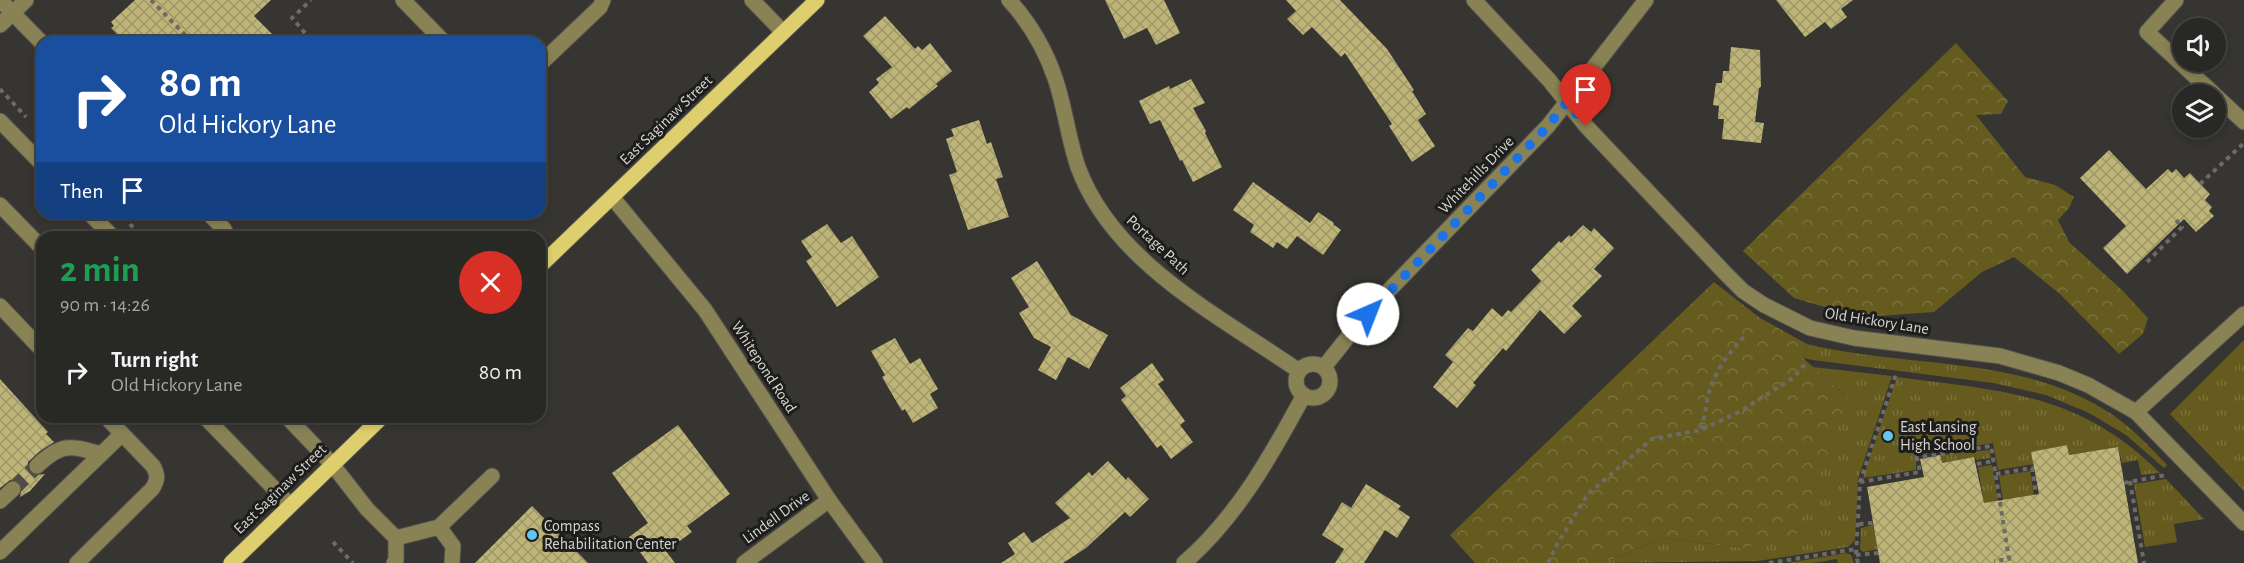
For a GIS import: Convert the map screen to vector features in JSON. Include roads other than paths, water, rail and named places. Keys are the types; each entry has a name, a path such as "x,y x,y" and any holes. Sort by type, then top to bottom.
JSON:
{"main road":[{"name":"East Saginaw Street","path":"546,260 817,0"},
{"name":"East Saginaw Street","path":"231,563 376,423"}],"street":[{"path":"0,0 36,37"},
{"path":"0,25 26,0"},
{"path":"403,0 438,36"},
{"path":"546,58 600,7 603,0"},
{"path":"752,0 783,32"},
{"name":"Portage Path","path":"1009,0 1021,13 1040,43 1055,78 1078,167 1094,199 1113,228 1144,260 1191,298 1299,371"},
{"name":"Old Hickory Lane","path":"1474,0 1586,126 1743,291 1779,314 1810,328 1832,334 2000,357 2030,364 2088,385 2136,412 2244,523"},
{"name":"Whitehills Drive","path":"1323,367 1368,314 1548,126 1646,0"},
{"path":"2176,0 2147,32 2203,84"},
{"path":"2226,105 2244,122"},
{"path":"0,121 36,158"},
{"name":"Whitepond Road","path":"612,197 705,310 830,500 875,563"},
{"path":"0,205 36,242"},
{"path":"95,219 107,231"},
{"path":"214,219 225,231"},
{"path":"0,306 36,344"},
{"path":"2136,412 2244,314"},
{"path":"1308,364 1323,367 1330,378 1328,389 1320,397 1304,395 1297,387 1299,371 1308,364"},
{"path":"1184,563 1220,528 1249,490 1304,395"},
{"path":"77,563 157,482 157,473 153,466 112,423"},
{"path":"211,423 290,505"},
{"path":"293,423 332,464 367,509 396,538 397,562"},
{"path":"0,552 122,434"},
{"path":"37,466 51,453 70,447 101,454"},
{"path":"396,538 439,527 492,476"},
{"path":"0,501 13,489"},
{"name":"Lindell Drive","path":"744,563 830,500"},
{"path":"439,527 453,546 452,562"}],"tunnel":[{"path":"13,489 37,466"}],"place":[{"name":"East Lansing High School","path":"1888,436"},
{"name":"Compass Rehabilitation Center","path":"532,535"}]}
